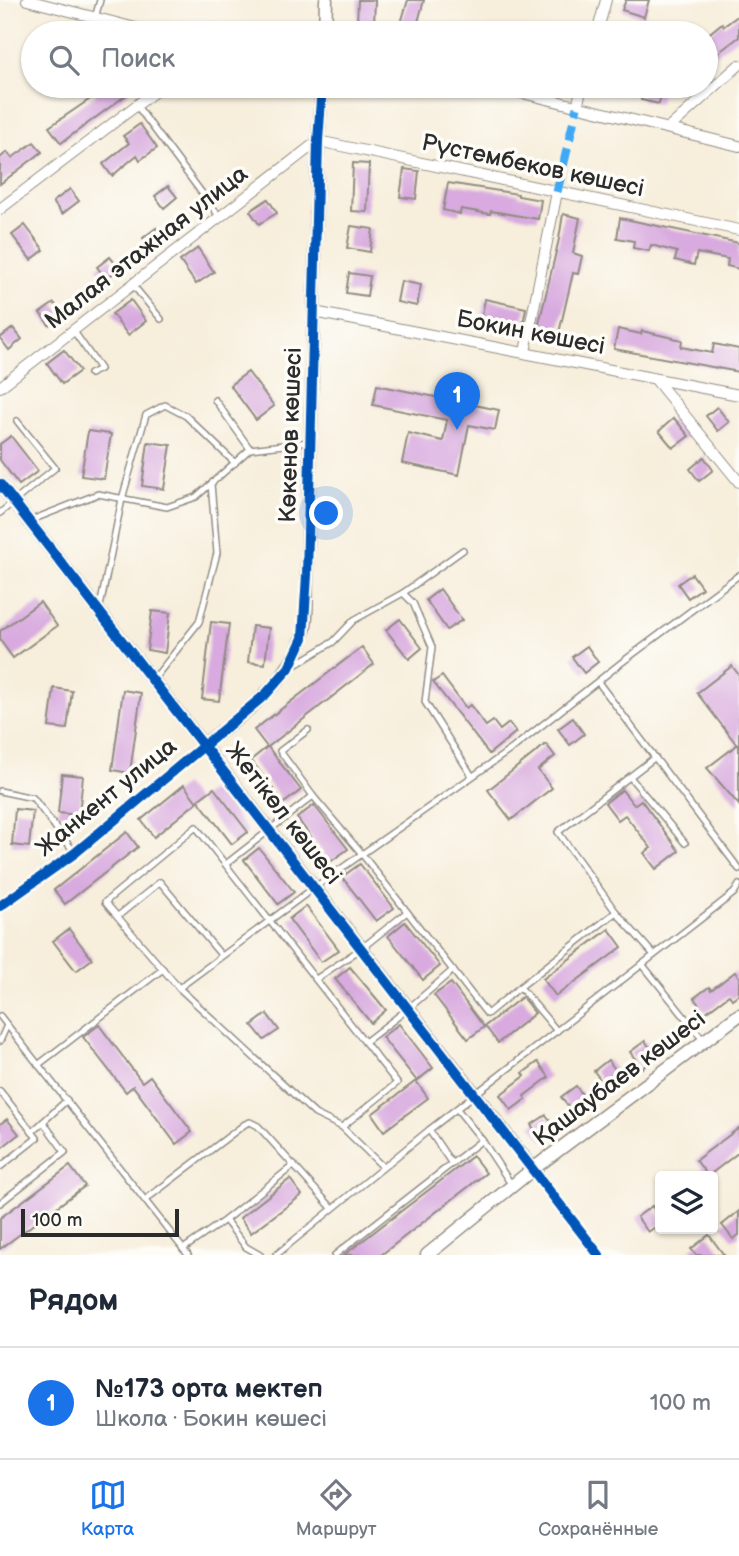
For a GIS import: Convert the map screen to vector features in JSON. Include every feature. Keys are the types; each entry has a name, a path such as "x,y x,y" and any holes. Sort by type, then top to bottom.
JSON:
{"street":[{"path":"27,0 104,21"},
{"path":"325,21 326,0"},
{"path":"600,21 606,0"},
{"path":"718,84 739,65"},
{"path":"0,209 147,98"},
{"name":"Көкенов көшесі","path":"204,745 266,694 289,668 303,638 321,98"},
{"path":"541,98 670,127 739,146"},
{"path":"577,107 579,98"},
{"path":"670,127 702,98"},
{"name":"Рүстембеков көшесі","path":"318,141 739,230"},
{"name":"Малая этажная улица","path":"0,387 318,141"},
{"path":"525,352 557,192"},
{"name":"Бокин көшесі","path":"314,312 739,395"},
{"path":"656,380 739,482"},
{"name":"Жетікөл көшесі","path":"0,484 533,1169"},
{"name":"Жанкент улица","path":"0,906 75,853 204,745"},
{"name":"Қашаубаев көшесі","path":"427,1255 533,1169 739,1015"},
{"path":"533,1169 599,1255"}],"lane":[{"path":"95,19 100,0"},
{"path":"137,106 219,216"},
{"path":"132,284 161,319"},
{"path":"73,330 100,369 90,374"},
{"path":"215,400 250,449"},
{"path":"99,610 122,499 146,415 166,405 186,416 235,463"},
{"path":"0,513 55,468 17,421"},
{"path":"29,521 98,494 167,507 196,496 250,449 311,442"},
{"path":"153,680 199,622 217,553 211,483"},
{"path":"289,668 333,642 354,620 403,593 463,550"},
{"path":"179,988 221,955 472,776 739,575"},
{"path":"403,593 413,603 432,647 425,702 472,776"},
{"path":"598,682 739,869"},
{"path":"308,730 280,751 487,1014 616,912"},
{"path":"654,758 558,832 616,912 654,955"},
{"path":"630,777 685,843"},
{"path":"0,791 33,798 75,853"},
{"path":"226,864 313,796"},
{"path":"342,1127 397,1083 196,827 105,902 179,988 315,1114 342,1127 383,1167"},
{"path":"118,916 160,882 221,955"},
{"path":"276,1255 429,1130 734,893 739,885"},
{"path":"316,979 362,948 407,912"},
{"path":"642,964 704,1041"},
{"path":"38,1065 163,969"},
{"path":"365,1042 453,970"},
{"path":"520,987 557,1031"},
{"path":"0,1016 185,1252 294,1165"},
{"path":"0,1041 7,1025"},
{"path":"0,1091 37,1138 0,1167"},
{"path":"0,1107 8,1100"},
{"path":"32,1132 67,1100"},
{"path":"457,1109 482,1140 512,1186"},
{"path":"0,1203 65,1152 43,1122"},
{"path":"145,1200 250,1122 258,1126 332,1208"},
{"path":"429,1130 452,1164"},
{"path":"335,1255 482,1140"},
{"path":"226,1220 246,1247 260,1255"}],"building":[{"path":"358,0 375,0 374,21 357,21"},
{"path":"408,0 424,0 418,21 402,21"},
{"path":"626,0 649,0 644,17 622,10"},
{"path":"739,15 739,37 718,53 718,26 722,23 724,26"},
{"path":"92,98 122,98 61,143 49,127"},
{"path":"641,98 660,98 659,104"},
{"path":"140,124 157,148 140,160 137,155 112,176 103,164 129,143 123,136"},
{"path":"34,142 42,152 0,184 0,158 7,152 12,158"},
{"path":"353,163 369,164 367,212 351,211"},
{"path":"404,169 419,171 416,199 400,197"},
{"path":"448,183 541,200 538,219 491,211 490,214 461,209 460,214 443,210"},
{"path":"168,186 177,197 164,208 155,196"},
{"path":"70,189 79,201 62,214 53,202"},
{"path":"268,199 277,213 259,224 250,211"},
{"path":"563,214 580,218 573,253 582,256 578,274 573,273 558,337 537,332"},
{"path":"620,218 739,243 739,269 727,266 728,259 697,253 694,265 675,260 677,252 651,245 649,251 633,248 634,241 617,238"},
{"path":"25,225 44,250 31,260 12,235"},
{"path":"351,226 373,229 370,252 347,248"},
{"path":"156,228 166,239 152,250 143,238"},
{"path":"198,248 214,272 196,284 180,261"},
{"path":"110,257 119,268 106,279 97,267"},
{"path":"349,273 370,276 367,296 346,293"},
{"path":"401,281 421,285 417,306 397,302"},
{"path":"485,299 526,308 522,329 481,320"},
{"path":"131,300 146,321 128,335 112,314"},
{"path":"54,303 63,314 49,325 40,313"},
{"path":"13,328 22,339 9,350 0,338"},
{"path":"618,329 682,340 681,347 712,353 714,344 739,349 739,372 614,349"},
{"path":"64,350 80,371 62,384 47,363"},
{"path":"248,372 274,406 256,420 230,385"},
{"path":"377,385 499,410 495,430 469,425 459,475 402,463 408,433 443,441 447,420 373,405"},
{"path":"717,407 729,422 718,431 706,416"},
{"path":"674,418 689,436 673,448 659,431"},
{"path":"88,431 111,434 104,479 81,476"},
{"path":"11,436 38,471 19,485 0,460 0,444"},
{"path":"148,442 171,445 164,489 142,486"},
{"path":"704,457 713,470 699,481 690,469"},
{"path":"692,574 702,588 688,598 678,584"},
{"path":"440,589 462,620 447,630 426,600"},
{"path":"40,602 57,626 13,658 0,640 0,631"},
{"path":"152,611 170,613 165,653 147,650"},
{"path":"400,619 422,648 409,659 386,630"},
{"path":"211,622 229,624 219,701 202,699"},
{"path":"252,626 269,628 265,664 248,662"},
{"path":"587,646 598,662 584,673 572,657"},
{"path":"362,647 374,664 268,747 301,790 284,803 251,760 267,747 254,730"},
{"path":"732,666 739,675 739,805 707,768 737,745 697,693"},
{"path":"442,676 466,708 470,705 486,726 493,721 500,730 509,723 516,732 489,754 433,682"},
{"path":"54,688 72,691 67,729 49,727"},
{"path":"123,690 141,693 130,773 112,770"},
{"path":"573,718 584,734 570,745 558,729"},
{"path":"546,744 555,756 538,770 552,788 511,820 488,790"},
{"path":"62,774 83,776 79,815 58,813"},
{"path":"184,785 197,802 154,837 141,820"},
{"path":"214,788 248,832 232,844 198,800"},
{"path":"622,790 634,805 641,800 679,851 656,869 644,853 651,848 625,815 618,820 605,803"},
{"path":"314,805 348,849 330,862 297,818"},
{"path":"15,809 33,811 29,847 12,845"},
{"path":"127,832 138,847 65,904 54,890"},
{"path":"259,848 294,892 278,904 244,860"},
{"path":"360,864 394,908 376,921 342,877"},
{"path":"306,906 339,950 321,962 289,919"},
{"path":"405,922 440,966 423,980 388,936"},
{"path":"69,929 92,959 76,971 53,941"},
{"path":"609,929 622,947 556,996 543,979"},
{"path":"350,967 386,1010 371,1023 335,979"},
{"path":"735,972 739,977 739,994 732,999 729,995 705,1013 694,998 709,987 711,990"},
{"path":"451,983 484,1027 468,1039 434,995"},
{"path":"522,997 535,1013 498,1043 485,1026"},
{"path":"267,1014 279,1030 264,1040 252,1025"},
{"path":"399,1024 433,1068 417,1081 382,1037"},
{"path":"99,1025 142,1082 150,1076 192,1132 176,1144 133,1086 126,1092 83,1037"},
{"path":"645,1041 657,1057 642,1068 630,1052"},
{"path":"608,1060 620,1076 605,1086 594,1071"},
{"path":"538,1062 549,1077 511,1110 500,1095"},
{"path":"416,1081 428,1098 384,1131 372,1114"},
{"path":"576,1086 587,1101 572,1112 561,1097"},
{"path":"546,1115 558,1130 543,1141 531,1125"},
{"path":"7,1119 19,1134 0,1149 0,1124"},
{"path":"739,1128 739,1152 714,1171 704,1171 696,1160"},
{"path":"473,1156 486,1173 381,1255 344,1255"},
{"path":"70,1166 85,1186 0,1249 0,1218"},
{"path":"290,1179 302,1195 251,1233 240,1218"},
{"path":"652,1206 655,1210 655,1227 648,1232 637,1217"},
{"path":"739,1211 739,1235 733,1239 722,1225"},
{"path":"709,1235 724,1255 696,1255 691,1249"}],"marked path":[{"path":"557,192 577,107"}],"cycle path":[{"path":"0,906 75,853 266,694 289,668 303,638 321,98"},
{"path":"0,484 599,1255"}],"place":[{"name":"№173 орта мектеп","path":"457,430"}]}
